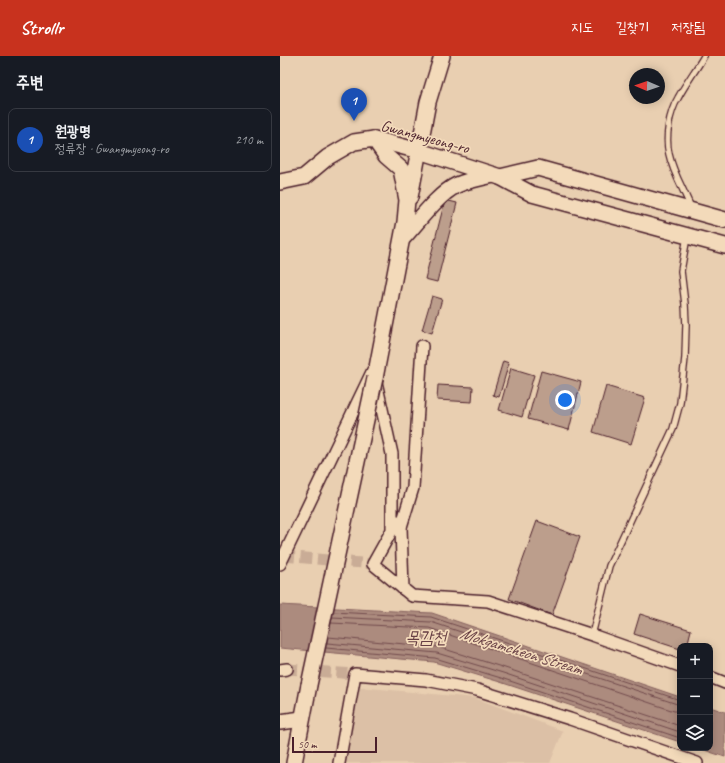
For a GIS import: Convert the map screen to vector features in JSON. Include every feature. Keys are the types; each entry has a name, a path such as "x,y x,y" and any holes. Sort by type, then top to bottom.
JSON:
{"main road":[{"path":"294,763 309,685 375,378 420,151 428,102 442,56"},
{"path":"374,139 386,156 401,169 407,200 405,222"},
{"name":"Gwangmyeong-ro","path":"280,182 304,177 328,157 354,142 374,139 420,151 496,176 532,194 725,246"},
{"path":"402,239 440,197 457,185 538,168 725,220"},
{"path":"280,722 302,719"}],"street":[{"path":"403,589 401,526 413,488 422,346"},
{"path":"280,564 379,356"},
{"path":"375,378 392,454 392,530 373,564 412,596 488,601 677,665"},
{"path":"392,514 401,526"},
{"path":"339,763 355,674 426,680 477,690 570,719 697,763"},
{"path":"713,678 725,683"}],"lane":[{"path":"692,210 686,194 675,174 669,154 667,139 671,115 677,99 704,56"},
{"path":"592,635 609,566 673,429 680,403 685,358 686,325 681,271 687,235"}],"shaded area":[{"path":"359,687 475,698 563,731 550,763 346,763"}],"water":[{"name":"목감천","path":"280,605 432,613 677,696 677,741 500,682 434,662 280,648"},
{"path":"713,708 725,712 725,757 707,751 713,751"}],"building":[{"path":"445,200 457,203 437,282 425,279"},
{"path":"432,296 442,299 432,333 422,330"},
{"path":"503,361 509,363 499,397 493,395"},
{"path":"511,368 534,375 522,417 499,410"},
{"path":"541,371 581,382 569,430 528,419"},
{"path":"438,385 473,387 472,402 437,400"},
{"path":"606,386 645,398 631,444 593,432"},
{"path":"537,521 580,537 552,615 509,599"},
{"path":"640,614 691,630 688,643 677,643 677,648 634,634"}],"tunnel":[{"path":"284,556 373,564"},
{"path":"287,669 355,674"}],"place":[{"name":"원광명","path":"354,121"}],"water label":[{"name":"Mokgamcheon Stream","path":"521,651"}]}
